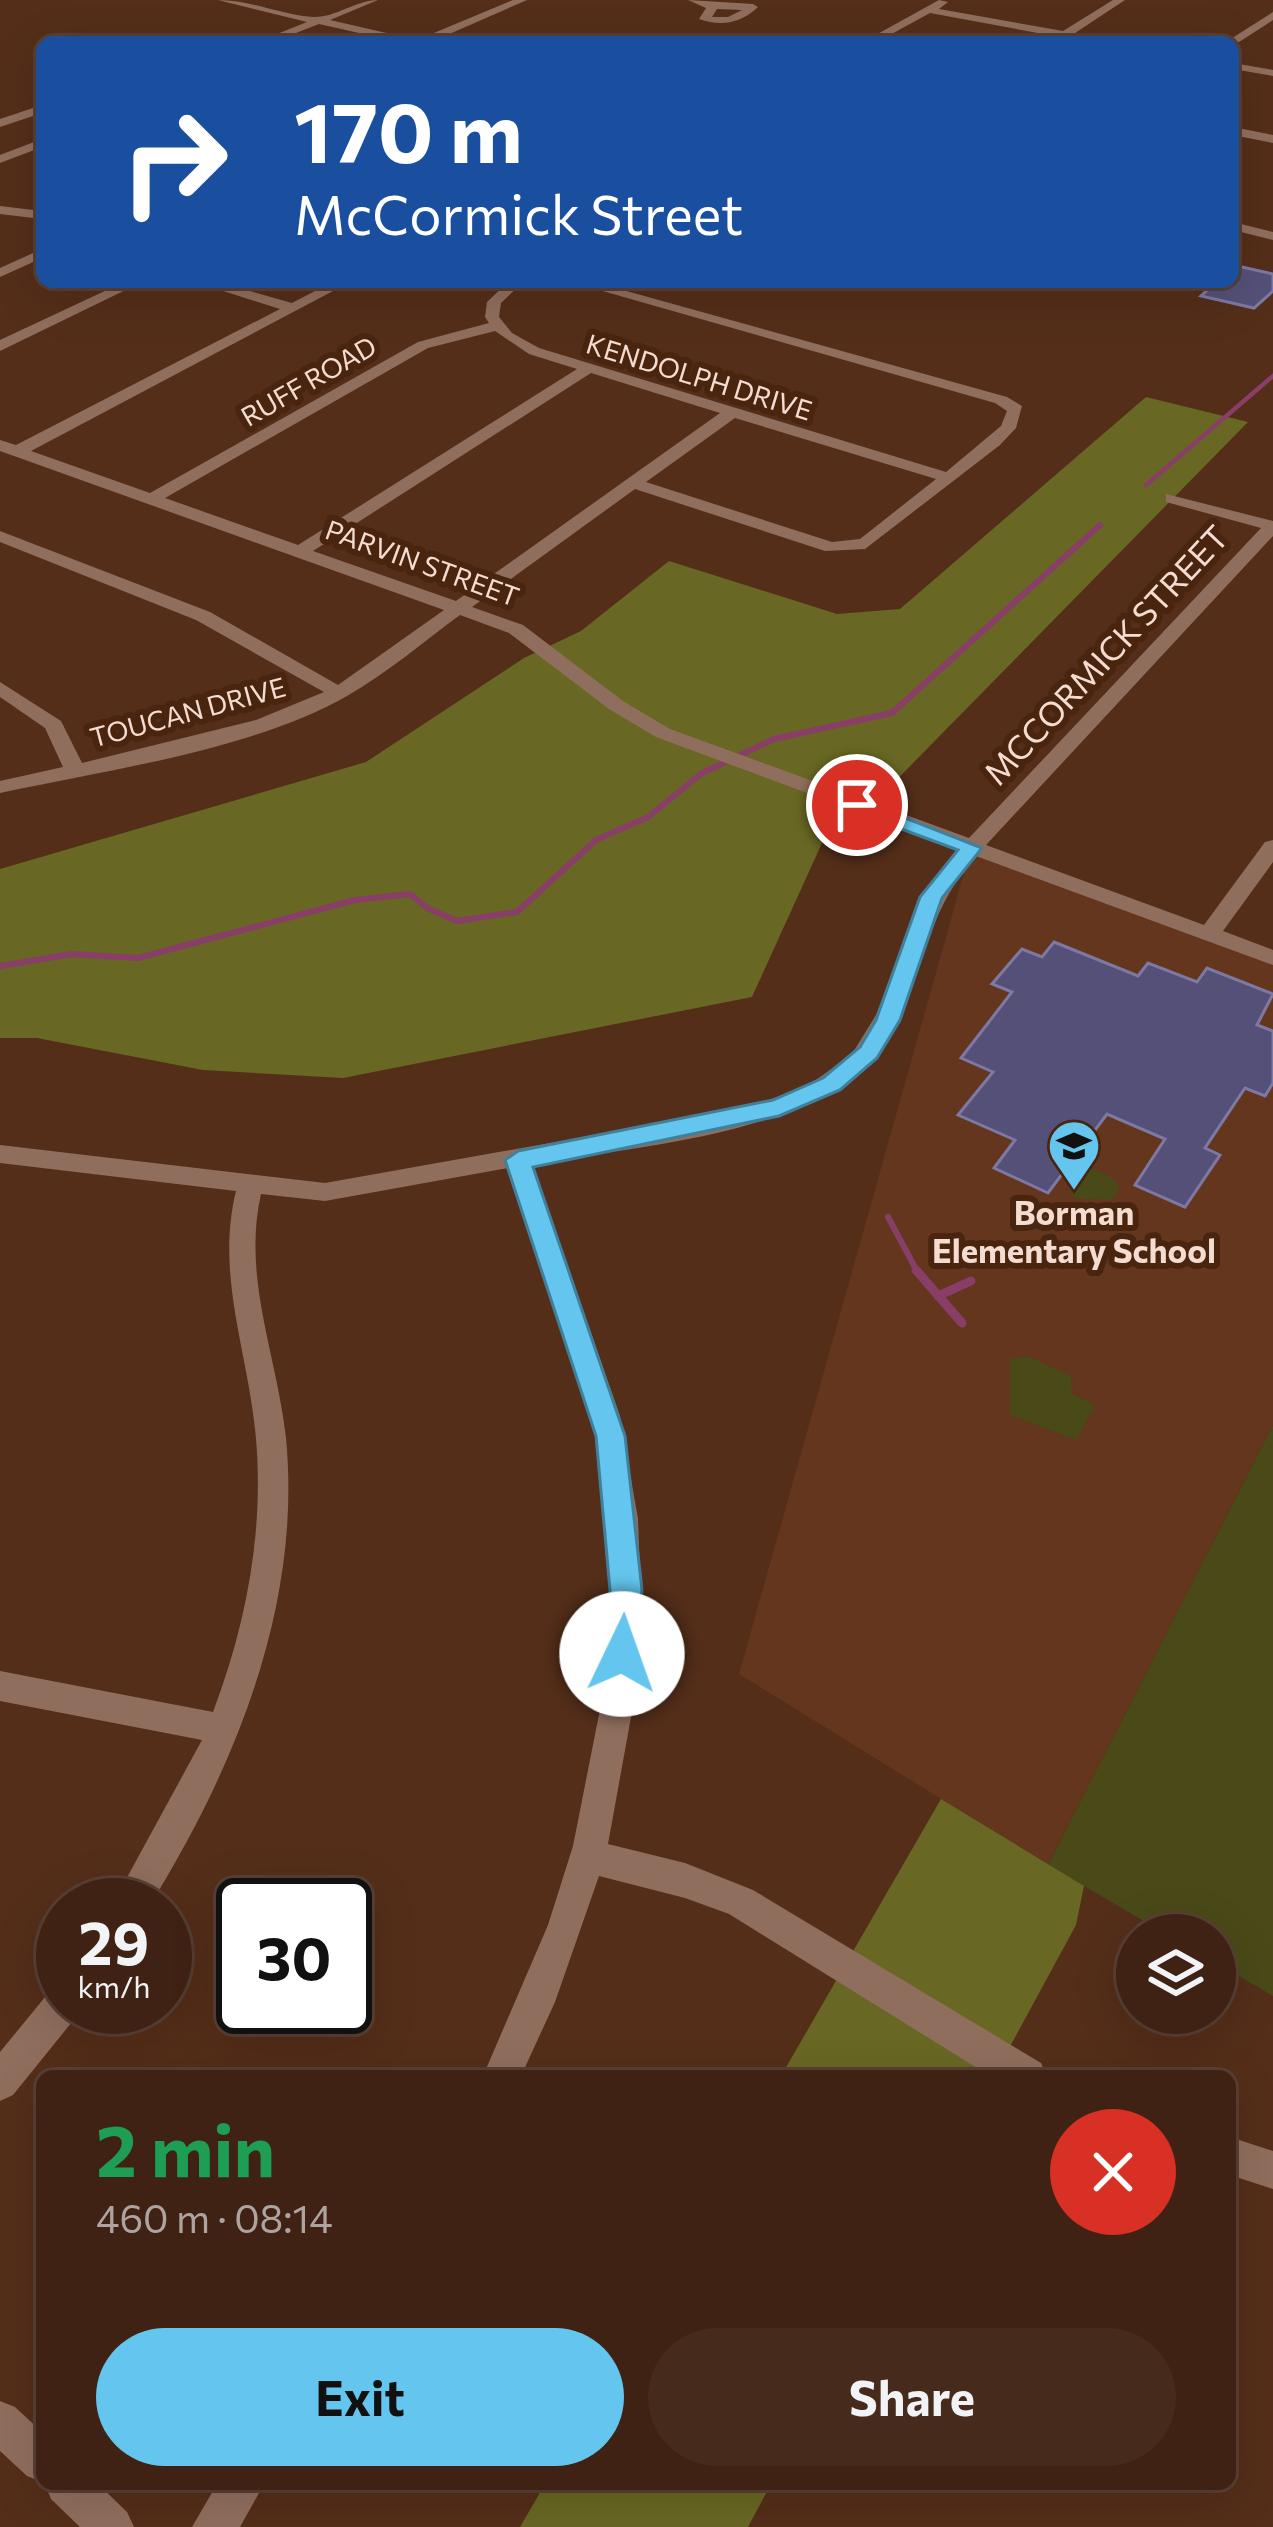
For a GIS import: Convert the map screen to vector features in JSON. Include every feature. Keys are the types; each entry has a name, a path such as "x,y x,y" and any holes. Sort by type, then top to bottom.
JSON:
{"street":[{"path":"223,0 388,36"},
{"path":"278,36 373,0"},
{"path":"432,36 522,0"},
{"path":"693,0 711,6"},
{"path":"880,36 946,0"},
{"path":"1065,35 1120,0"},
{"path":"929,10 1071,36"},
{"path":"1239,37 1273,15"},
{"path":"1239,67 1273,73"},
{"path":"0,123 36,111"},
{"path":"0,123 36,136"},
{"path":"1239,131 1273,139"},
{"path":"0,160 36,141"},
{"path":"0,210 36,214"},
{"path":"1239,228 1273,236"},
{"path":"0,273 36,256"},
{"path":"0,346 122,288"},
{"path":"223,288 293,308"},
{"path":"9,448 332,288"},
{"path":"496,326 494,302 510,288"},
{"path":"599,288 1014,406 1016,412 1003,435 865,544 850,549 830,548 633,483"},
{"name":"KENDOLPH DRIVE","path":"496,326 533,351 949,478"},
{"name":"RUFF ROAD","path":"153,498 409,352 452,335 496,326"},
{"path":"301,551 587,369"},
{"name":"TOUCAN DRIVE","path":"0,787 244,729 340,693 731,412"},
{"name":"PARVIN STREET","path":"9,448 516,629 616,705 663,733 1273,958"},
{"path":"1172,498 1273,526"},
{"name":"MCCORMICK STREET","path":"0,1154 298,1192 353,1189 749,1116 832,1084 880,1038 931,897 971,848 1273,526"},
{"path":"0,536 203,616 340,693"},
{"path":"0,688 54,724 75,771"},
{"path":"1209,934 1273,848"},
{"path":"504,2070 589,1857 608,1774 626,1590 610,1436 518,1160"},
{"path":"148,1878 169,1845 221,1729 260,1606 275,1495 271,1435 239,1250 238,1228 250,1186"},
{"path":"0,1685 221,1729"},
{"path":"589,1857 679,1878 736,1900 1016,2070"},
{"path":"0,2082 38,2034"},
{"path":"1236,2158 1273,2170"},
{"path":"0,2422 36,2455"},
{"path":"72,2490 112,2527"},
{"path":"214,2527 239,2490"}],"shaded area":[{"path":"1146,397 1248,422 865,812 837,810 752,997 343,1078 203,1070 37,1038 0,1038 0,869 366,762 524,658 581,631 669,561 837,614 900,609"},
{"name":"Borman Elementary School","path":"971,848 1273,959 1273,1425 1048,1865 739,1674"},
{"path":"1081,1164 1111,1177 1120,1188 1112,1200 1079,1199 1069,1193"},
{"path":"1028,1356 1071,1376 1072,1394 1095,1405 1077,1440 1010,1415 1010,1359"},
{"path":"1273,1425 1273,1996 1236,1974 1236,1914 1132,1914 1048,1865"},
{"path":"941,1799 1084,1886 1076,1925 997,2070 784,2070"},
{"path":"542,2490 768,2490 748,2527 520,2527"}],"building":[{"path":"1239,266 1273,274 1273,291 1254,308 1201,296 1210,288 1239,288"},
{"path":"1054,942 1138,976 1148,963 1197,982 1207,968 1273,994 1257,1025 1273,1031 1273,1083 1265,1096 1245,1088 1205,1148 1220,1155 1185,1207 1135,1185 1165,1139 1107,1114 1048,1193 994,1168 1015,1140 958,1115 993,1072 961,1058 1012,992 992,984 1022,949 1042,957"}],"waterway":[{"path":"1146,485 1273,376"},
{"path":"0,966 72,954 138,958 355,900 410,894 427,908 457,921 517,912 596,840 648,817 702,773 774,739 892,713 1100,525"},
{"path":"888,1217 917,1271"},
{"path":"917,1271 938,1296"},
{"path":"938,1296 971,1281"},
{"path":"938,1296 962,1323"}],"place":[{"name":"Borman Elementary School","path":"1074,1192"}],"route":[{"path":"622,1654 626,1590 610,1436 518,1160 779,1108 832,1084 869,1052 888,1020 931,897 971,848 857,805"}]}
